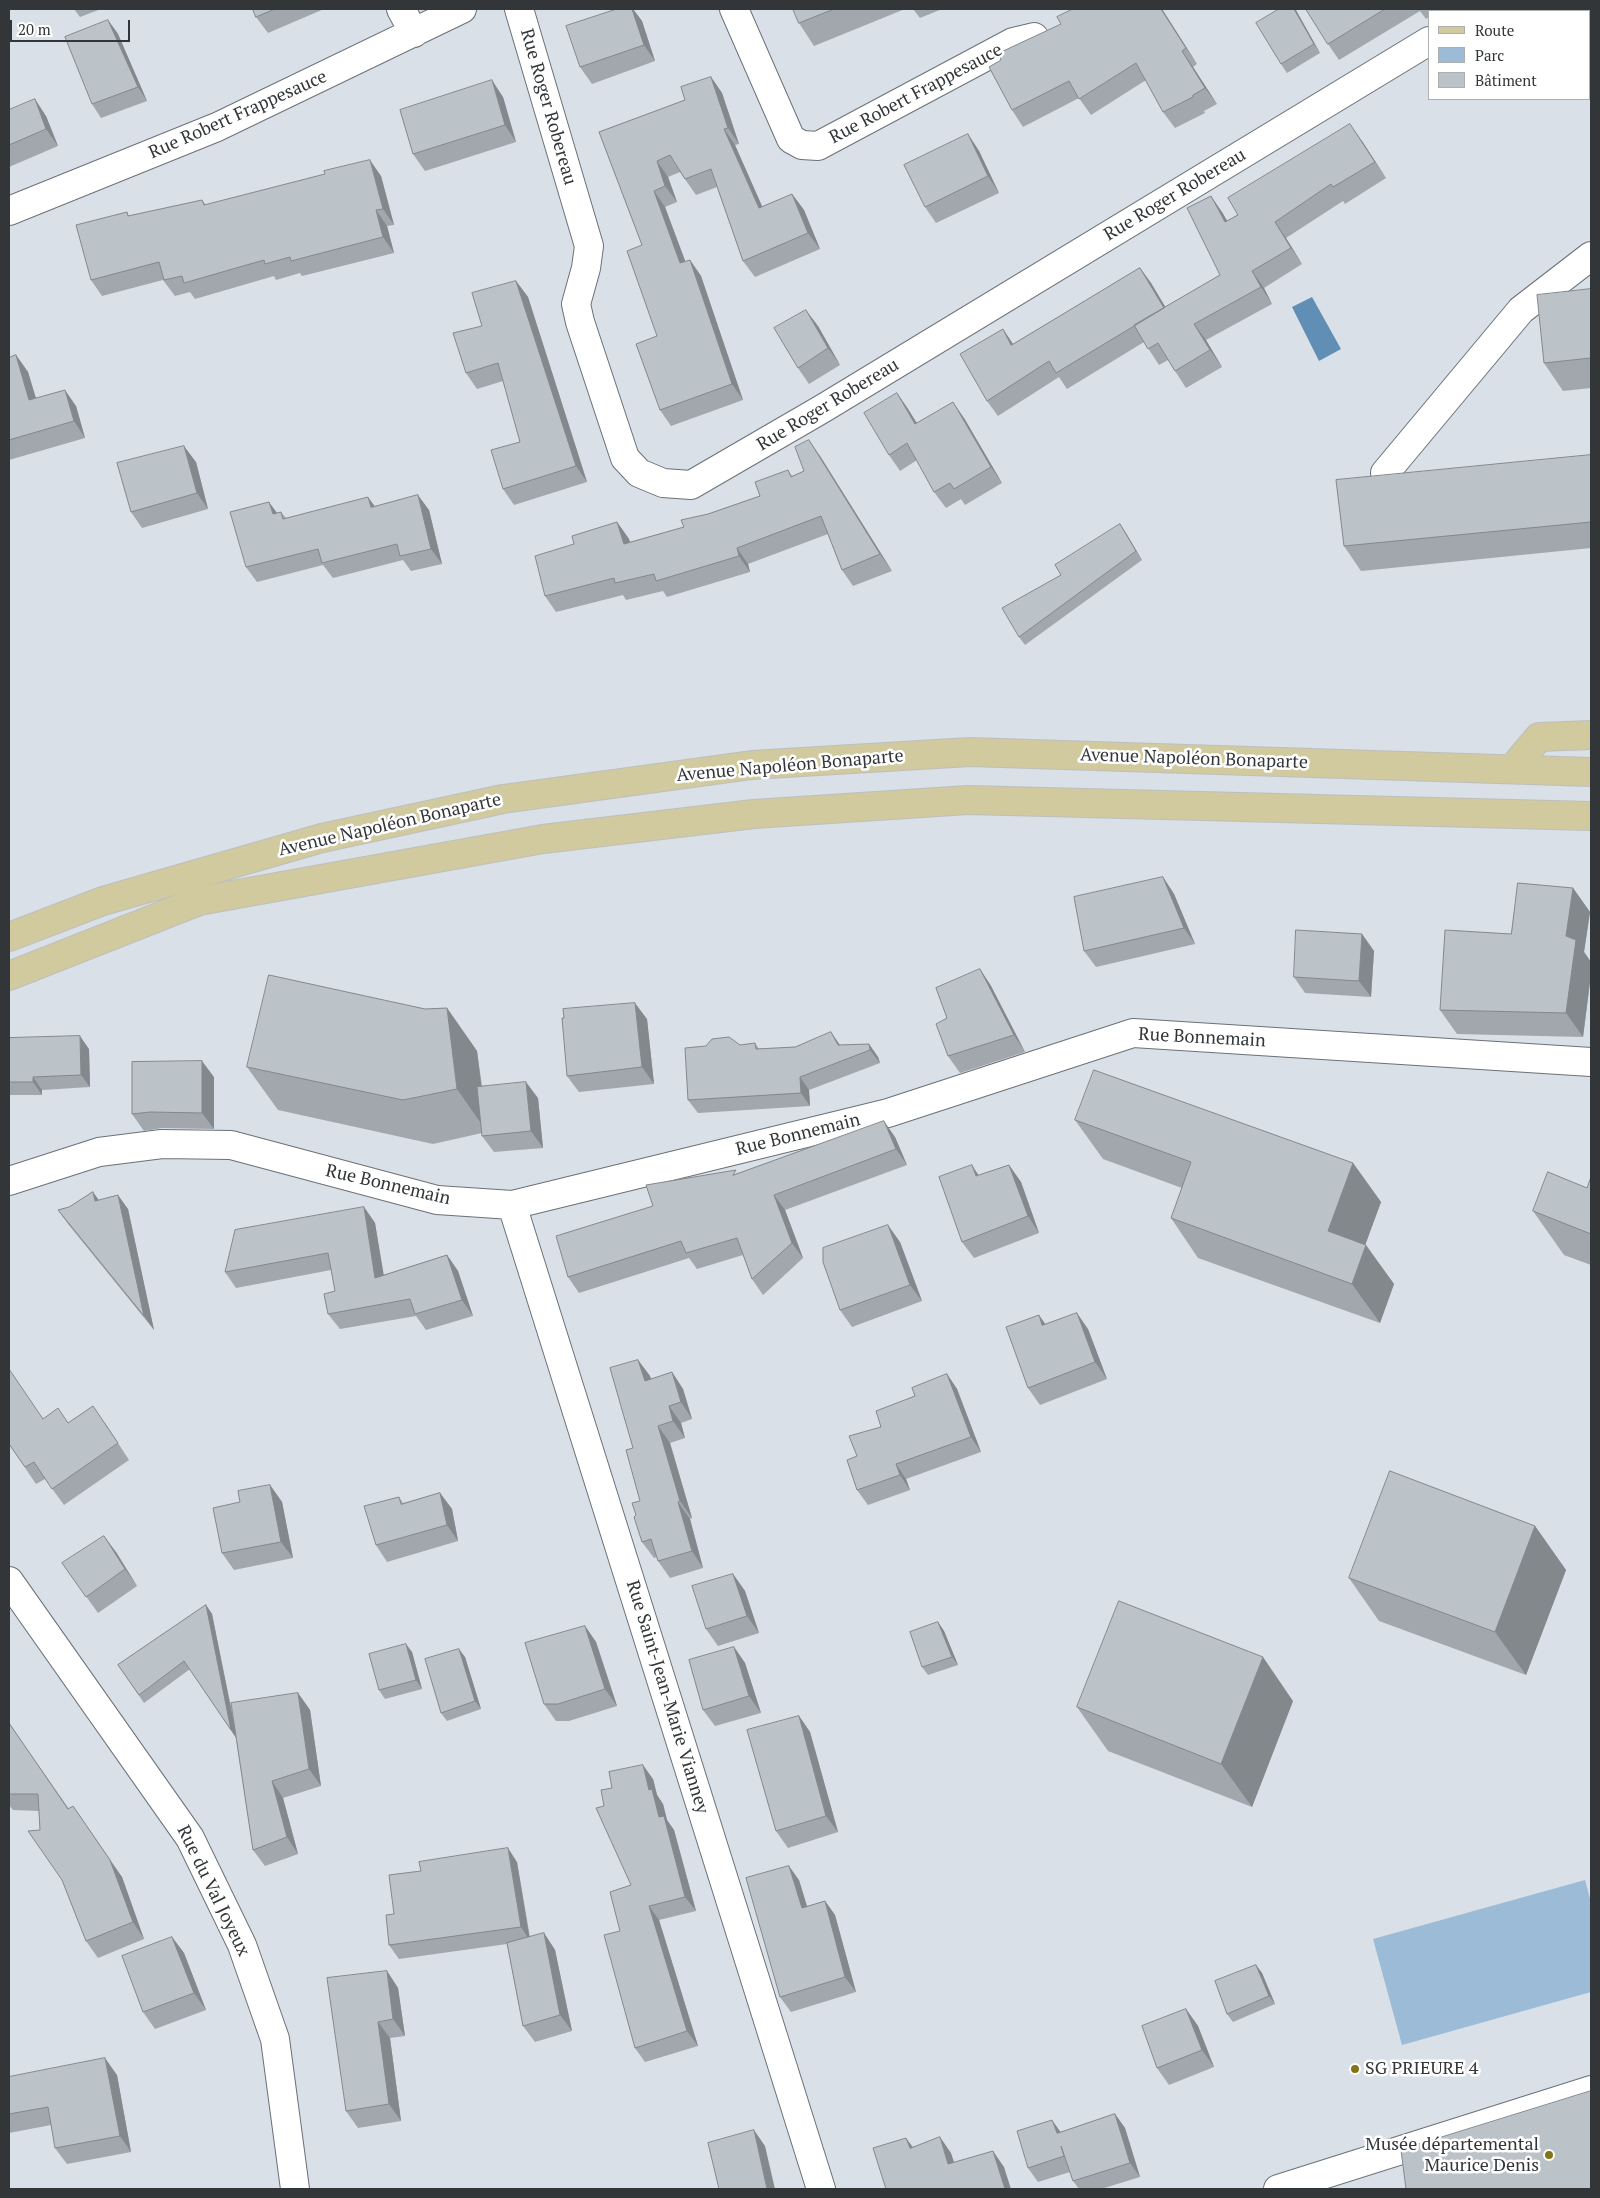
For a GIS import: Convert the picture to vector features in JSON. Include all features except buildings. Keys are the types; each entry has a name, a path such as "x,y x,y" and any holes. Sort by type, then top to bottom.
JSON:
{"main road":[{"path":"1512,769 1539,738 1591,735"},
{"name":"Avenue Napoléon Bonaparte","path":"9,937 103,901 322,838 503,799 752,765 970,752 1591,772"},
{"name":"Avenue Napoléon Bonaparte","path":"9,976 199,902 543,839 754,814 968,800 1591,816"}],"street":[{"path":"401,9 414,33"},
{"name":"Rue Robert Frappesauce","path":"9,211 217,127 462,9"},
{"name":"Rue Roger Robereau","path":"519,9 589,246 586,268 576,304 580,322 625,458 639,472 663,483 691,485 822,409 1428,42"},
{"name":"Rue Robert Frappesauce","path":"734,9 791,139 802,145 818,146 1013,42 1034,37"},
{"path":"1386,473 1521,310 1591,256"},
{"name":"Rue Bonnemain","path":"9,1181 99,1152 162,1144 231,1145 436,1200 512,1205 888,1113 1133,1032 1591,1062"},
{"name":"Rue Saint-Jean-Marie Vianney","path":"512,1205 821,2189"},
{"name":"Rue du Val Joyeux","path":"9,1581 190,1838 242,1945 276,2039 295,2189"},
{"path":"1278,2189 1591,2090"}],"green space":[{"path":"1585,1880 1591,1902 1591,1992 1402,2045 1373,1939"}],"shaded area":[{"path":"1312,297 1341,349 1319,361 1292,307"}],"place":[{"name":"SG PRIEURE 4","path":"1355,2069"},
{"name":"Musée départemental Maurice Denis","path":"1549,2155"}]}
